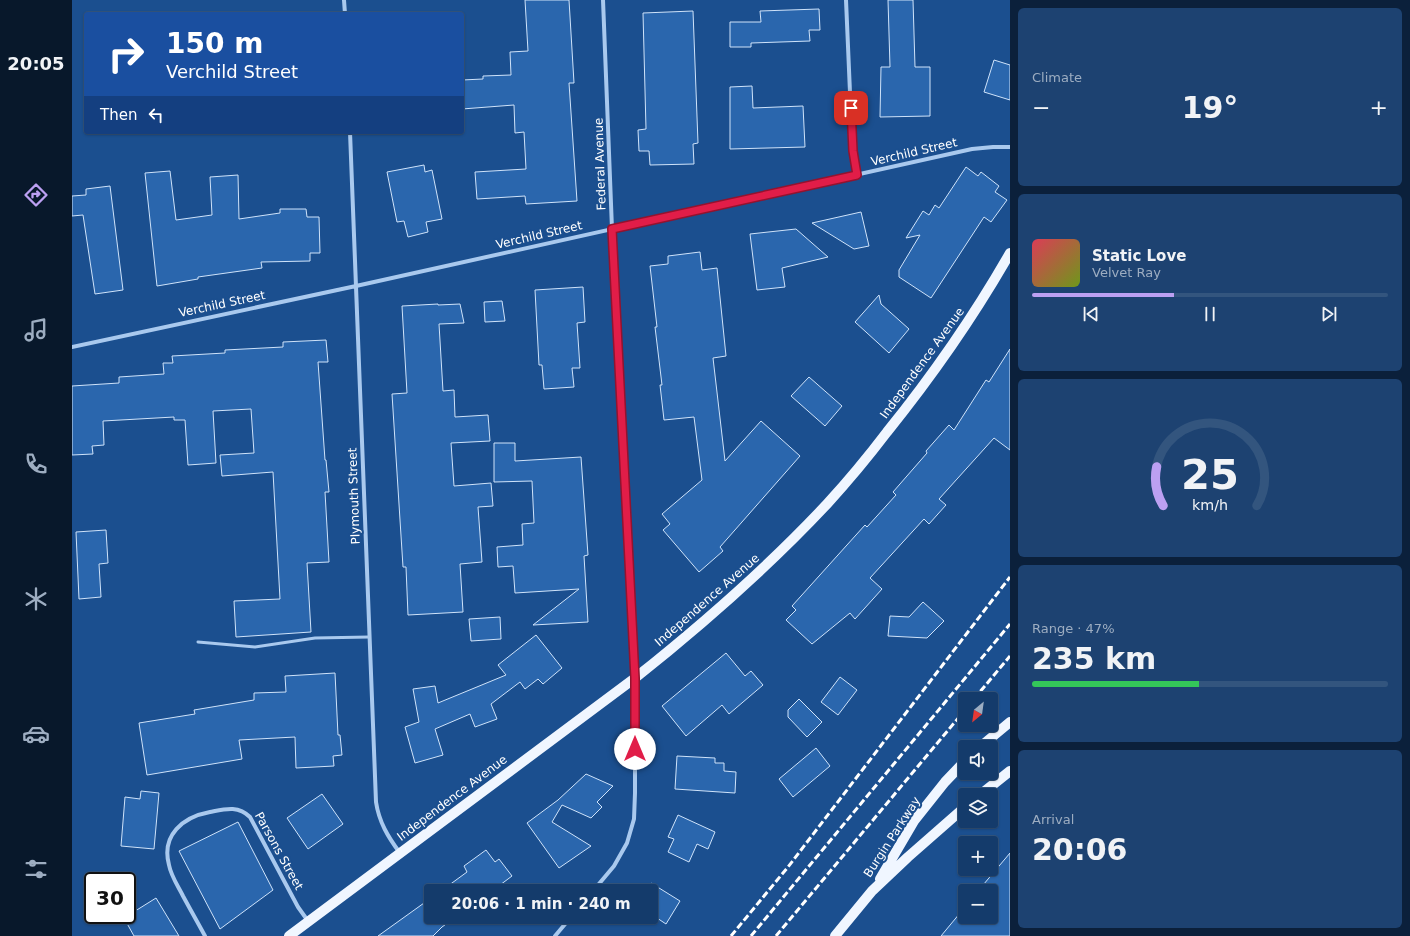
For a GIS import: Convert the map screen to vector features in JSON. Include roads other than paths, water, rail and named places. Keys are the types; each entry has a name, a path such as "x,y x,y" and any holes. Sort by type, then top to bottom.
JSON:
{"main road":[{"name":"Independence Avenue","path":"289,936 635,678 714,613 746,584 803,530 875,448 921,390 974,314 1010,253"},
{"path":"988,740 1010,722"},
{"name":"Burgin Parkway","path":"872,891 914,821 945,782 958,768"},
{"path":"989,788 1010,771"},
{"name":"Burgin Parkway","path":"835,936 872,891 958,813"}],"street":[{"path":"344,0 345,12"},
{"name":"Federal Avenue","path":"598,884 621,855 627,843 634,819 635,793 635,678 612,229 604,0"},
{"path":"846,0 852,139 857,175"},
{"name":"Plymouth Street","path":"350,134 376,802 381,823 385,832 400,854"},
{"name":"Verchild Street","path":"72,347 356,286 972,149 1010,147"},
{"name":"Parsons Street","path":"205,936 171,872 167,856 168,848 174,833 184,822 199,814 226,808 240,810 250,817 296,903 308,922"},
{"path":"555,936 565,924"}],"lane":[{"path":"198,642 255,647 314,638 369,637"}],"railway":[{"path":"731,936 788,867 1010,577"},
{"path":"751,936 1010,624"},
{"path":"980,692 1010,656"},
{"path":"776,936 958,718"}]}
